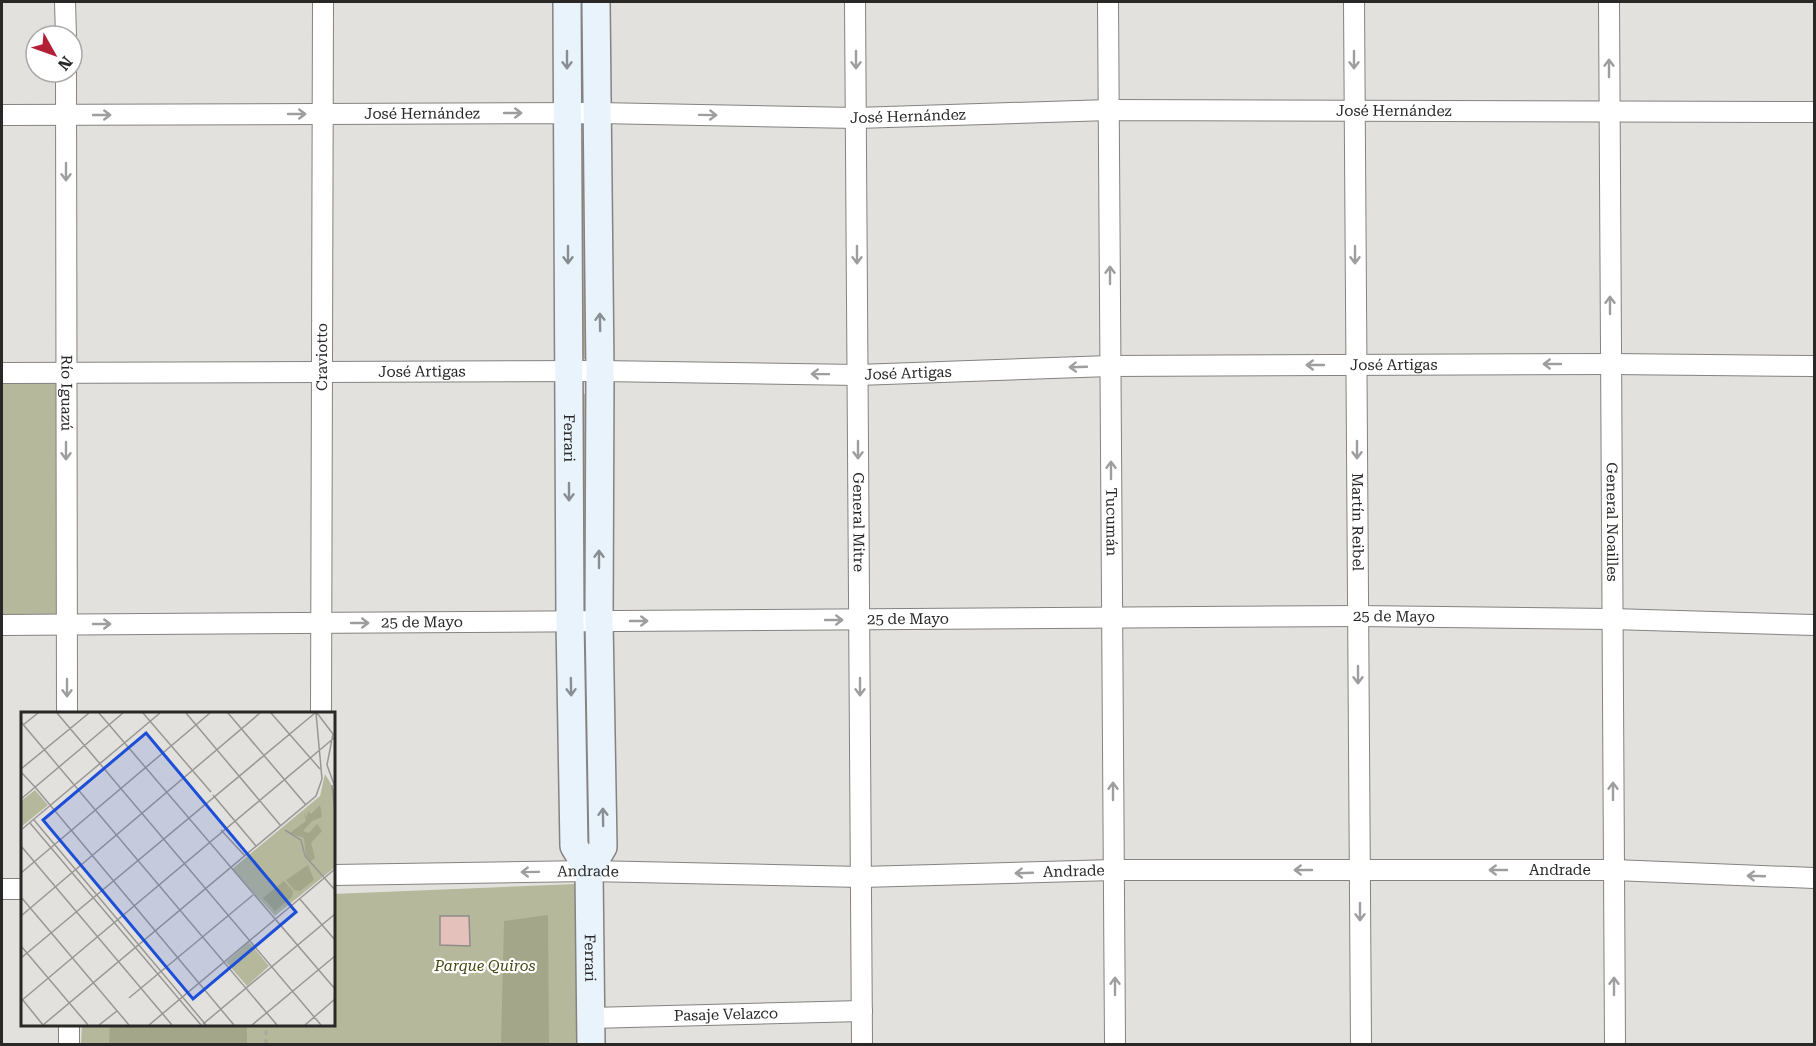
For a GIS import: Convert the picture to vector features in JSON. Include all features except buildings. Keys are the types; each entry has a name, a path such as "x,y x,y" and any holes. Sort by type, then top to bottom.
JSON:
{"main road":[{"name":"Ferrari","path":"567,2 570,621 574,846 589,871 591,1031"},
{"name":"Ferrari","path":"589,871 603,847 599,621 600,371 596,2"}],"street":[{"path":"65,2 66,24"},
{"name":"Craviotto","path":"321,712 323,2"},
{"name":"General Mitre","path":"855,2 862,1044"},
{"name":"Tucumán","path":"1108,2 1115,1044"},
{"name":"Martín Reibel","path":"1354,2 1361,1044"},
{"name":"General Noailles","path":"1609,2 1615,1044"},
{"name":"Río Iguazú","path":"66,84 67,712"},
{"name":"José Hernández","path":"2,115 598,113 856,118 1109,110 1815,112"},
{"name":"José Artigas","path":"2,372 600,371 858,375 1110,366 1611,364 1815,366"},
{"name":"25 de Mayo","path":"2,625 1358,616 1612,619 1815,625"},
{"name":"Andrade","path":"334,875 589,871 861,877 1114,870 1614,870 1815,878"},
{"path":"2,889 21,889"},
{"name":"Pasaje Velazco","path":"591,1031 862,1011"},
{"path":"69,1025 69,1044"}],"path":[{"path":"266,1025 266,1044"}],"green space":[{"path":"575,2 588,2 589,98 576,98"},
{"path":"576,141 589,141 591,359 577,359"},
{"path":"2,382 57,382 57,615 2,616"},
{"path":"576,394 589,394 591,612 577,612"},
{"name":"Parque Quiros","path":"576,884 576,1044 81,1044 82,1025 334,1025 334,894"},
{"path":"548,915 549,1044 501,1044 504,921"},
{"path":"110,1025 247,1025 247,1044 109,1044"}]}
